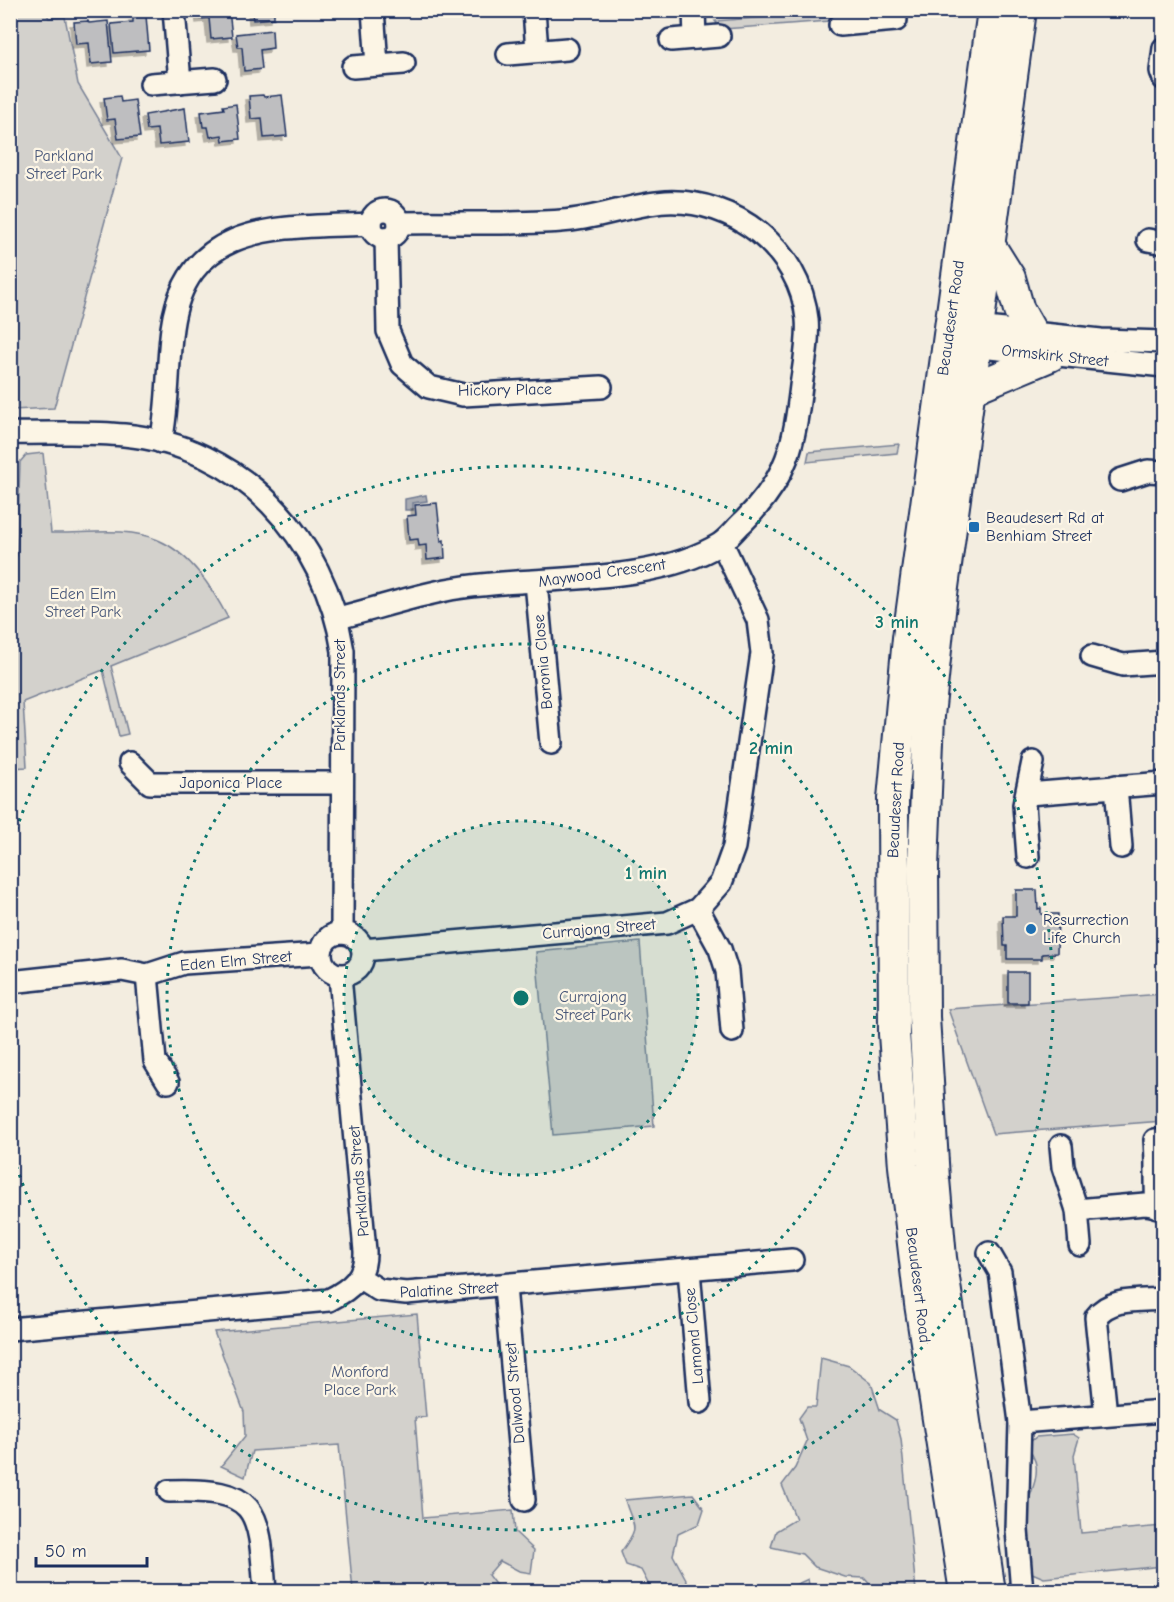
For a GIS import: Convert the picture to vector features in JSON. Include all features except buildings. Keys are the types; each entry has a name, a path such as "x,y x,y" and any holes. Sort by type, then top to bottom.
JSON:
{"highway":[{"name":"Beaudesert Road","path":"965,1592 917,1282 894,1034 893,799 908,638 963,335 993,10"},
{"name":"Beaudesert Road","path":"990,1592 941,1258 927,1091 923,986 923,867 929,716 951,527 971,389 963,335 990,246 1021,10"},
{"path":"971,389 1041,345 1018,310 1010,278 990,246"}],"street":[{"path":"174,10 180,82"},
{"path":"373,10 377,65"},
{"path":"534,10 537,51"},
{"path":"694,10 695,38"},
{"path":"840,25 869,17 896,20"},
{"path":"671,40 719,36"},
{"path":"508,54 567,48"},
{"path":"1164,48 1161,71 1164,79"},
{"path":"353,67 404,63"},
{"path":"151,84 215,79"},
{"name":"Maywood Crescent","path":"161,442 168,407 172,329 178,301 189,278 210,253 236,237 271,229 385,228 564,221 665,202 702,204 737,216 764,237 783,256 799,290 807,318 796,429 789,458 763,502 722,543 690,559 646,570 447,590 338,618"},
{"name":"Hickory Place","path":"385,228 388,331 402,364 429,387 463,394 601,387"},
{"name":"Ormskirk Street","path":"963,335 1041,345 1164,366"},
{"name":"Ormskirk Street","path":"963,335 1041,345 1101,340 1164,342"},
{"name":"Parklands Street","path":"10,433 124,435 161,442 219,463 261,494 296,531 320,572 338,618 343,651 340,783 342,933"},
{"path":"1120,480 1148,471 1164,472"},
{"name":"Currajong Street","path":"363,951 667,923 698,909 721,883 734,847 762,653 758,620 722,543"},
{"name":"Boronia Close","path":"536,582 551,743"},
{"path":"1092,656 1123,665 1164,662"},
{"path":"1028,857 1024,805 1033,762"},
{"name":"Japonica Place","path":"130,763 150,783 340,783"},
{"path":"1028,794 1164,783"},
{"path":"1116,786 1121,847"},
{"path":"698,909 720,949 727,971 732,1031"},
{"path":"342,933 352,935 363,951 359,967 350,974 340,976 324,968 320,954 322,945 329,937 342,933"},
{"name":"Eden Elm Street","path":"10,982 122,970 147,975 184,963 320,954"},
{"path":"147,975 155,1061 168,1082"},
{"name":"Parklands Street","path":"340,976 366,1265 360,1278"},
{"path":"1077,1210 1145,1204 1160,1207 1154,1177 1157,1164 1155,1140"},
{"path":"1061,1146 1063,1167 1077,1210 1080,1245"},
{"path":"989,1253 1000,1272 1020,1422 1017,1530 1022,1592"},
{"name":"Palatine Street","path":"360,1278 386,1293 505,1287 792,1260"},
{"name":"Lamond Close","path":"689,1270 700,1402"},
{"path":"10,1329 329,1300 345,1292 360,1278"},
{"name":"Dalwood Street","path":"505,1287 524,1500"},
{"path":"1106,1416 1096,1317 1103,1307 1113,1303 1164,1299"},
{"path":"1020,1422 1164,1411"},
{"path":"169,1491 208,1490 225,1493 239,1500 251,1511 261,1533 265,1592"}],"green space":[{"path":"900,10 956,11 954,19"},
{"name":"Parkland Street Park","path":"45,11 49,18 65,17 78,84 122,158 54,408 11,410 11,12"},
{"path":"845,11 843,20 723,29 715,21"},
{"path":"899,444 897,453 807,462 809,452"},
{"name":"Eden Elm Street Park","path":"43,453 51,533 119,532 133,533 158,540 181,554 199,573 228,618 111,666 128,734 119,736 103,670 23,702 27,767 11,768 10,575 17,555 20,462 26,455"},
{"name":"Currajong Street Park","path":"640,942 654,1126 553,1135 536,952"},
{"path":"1163,994 1163,1121 993,1134 948,1009"},
{"name":"Monford Place Park","path":"417,1314 426,1417 415,1418 423,1518 513,1510 515,1532 534,1550 531,1573 519,1571 500,1561 488,1575 500,1591 353,1591 339,1445 252,1451 245,1477 221,1466 245,1436 244,1412 214,1332"},
{"path":"821,1358 849,1366 871,1383 880,1410 896,1420 901,1439 916,1591 876,1591 864,1578 845,1577 815,1567 802,1554 771,1547 776,1531 796,1519 782,1485 795,1468 807,1441 799,1418 807,1407 816,1407"},
{"path":"1073,1434 1079,1438 1074,1455 1081,1533 1163,1526 1163,1566 1044,1578 1032,1573 1029,1561 1030,1540 1027,1512 1036,1471 1029,1443 1036,1437"},
{"path":"693,1494 704,1509 699,1524 678,1534 673,1555 687,1581 685,1591 652,1591 641,1570 626,1565 621,1552 634,1530 625,1500"},
{"path":"808,1579 810,1591 794,1591 795,1585"}],"shaded area":[{"path":"426,495 427,501 413,503 413,510 405,510 405,499"}],"place":[{"name":"Beaudesert Rd at Benhiam Street","path":"974,527"},
{"name":"Resurrection Life Church","path":"1031,929"}]}
